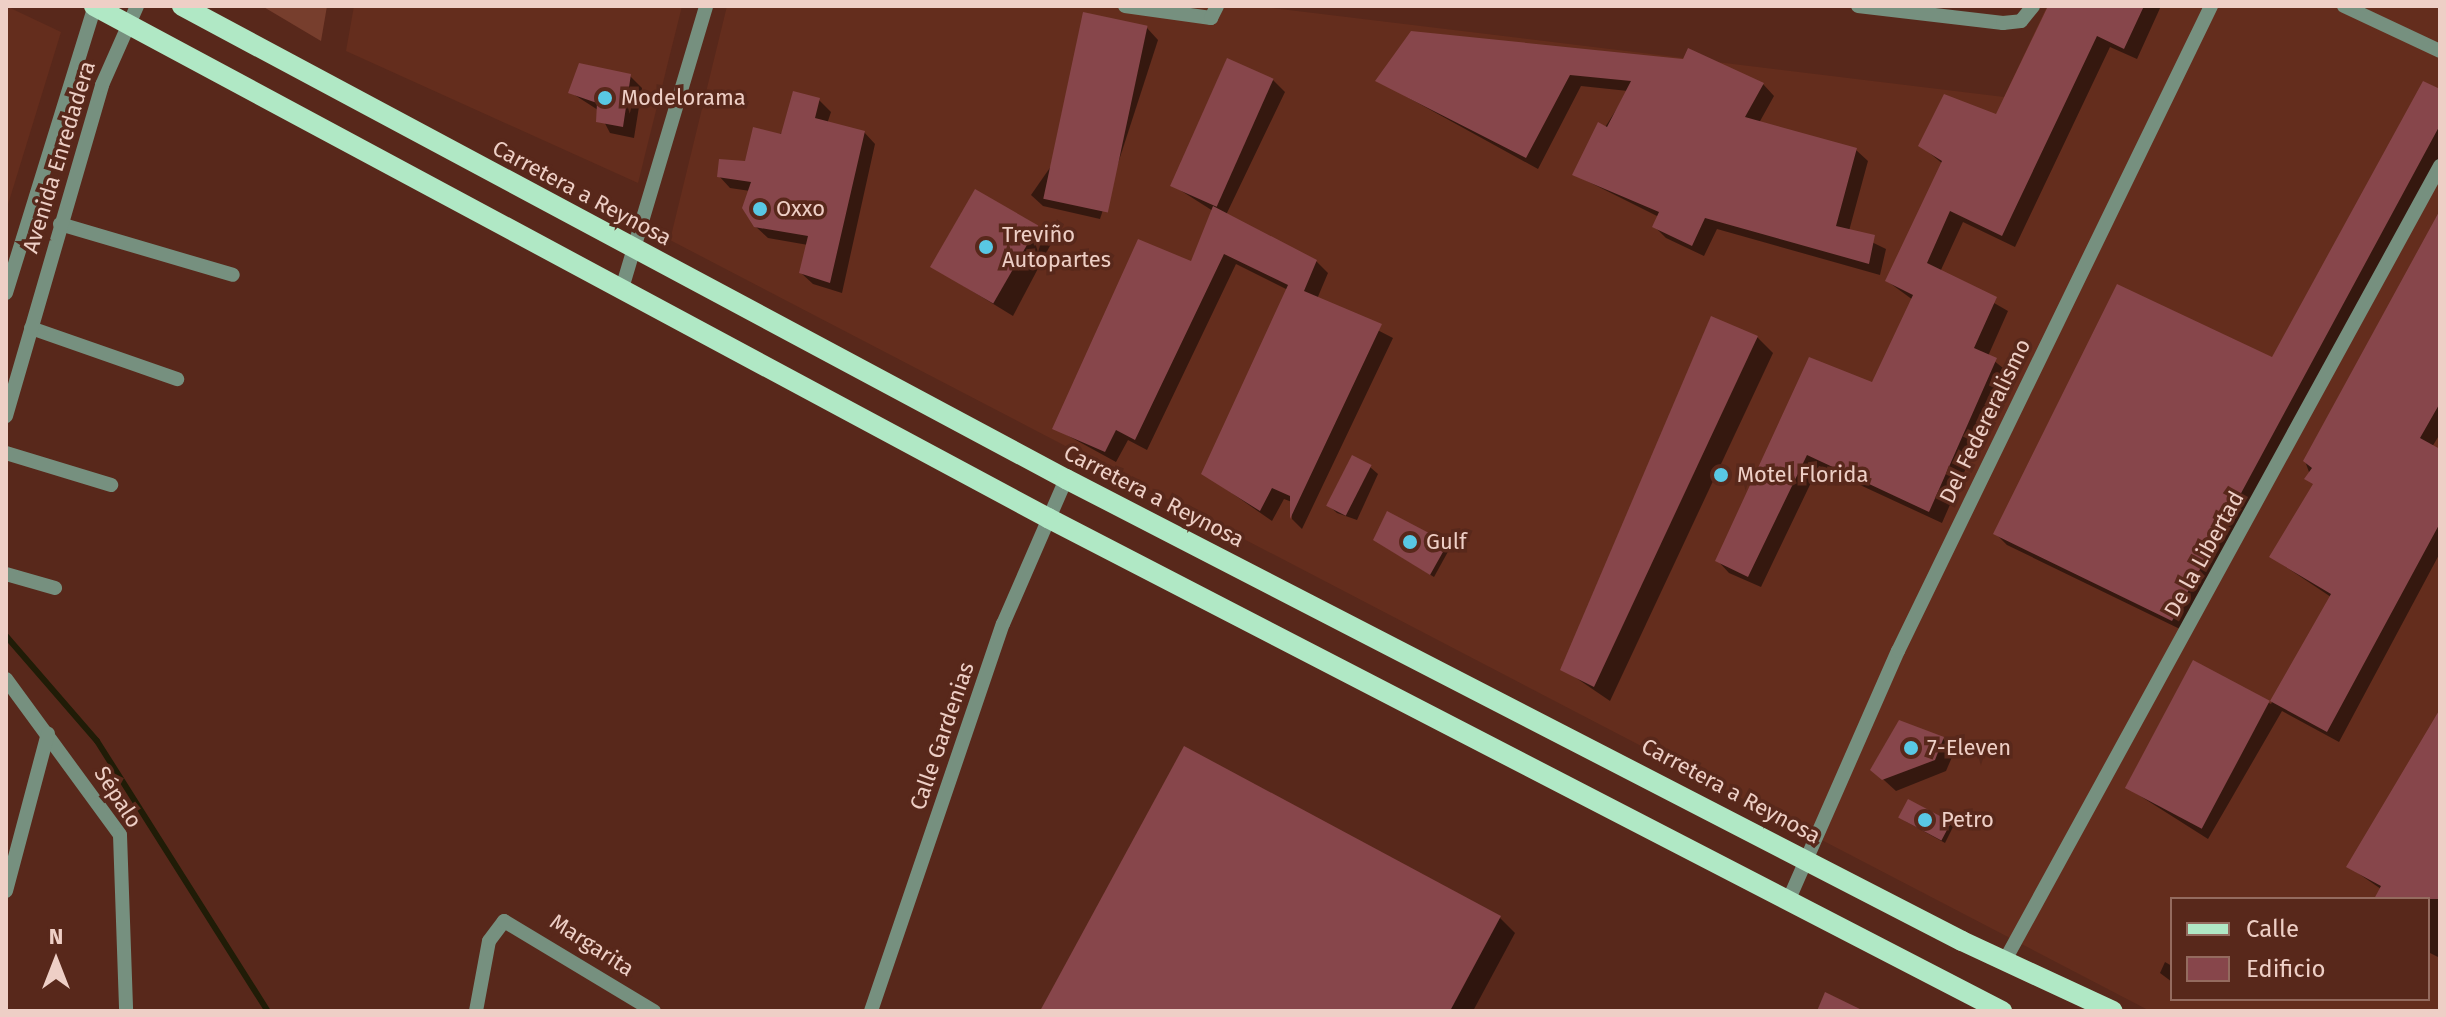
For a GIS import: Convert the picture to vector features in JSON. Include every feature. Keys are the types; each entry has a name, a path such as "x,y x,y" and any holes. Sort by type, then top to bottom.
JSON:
{"main road":[{"path":"95,6 132,14 1048,518 2002,1011"},
{"name":"Carretera a Reynosa","path":"182,6 1066,479 2004,962 2113,1011"}],"street":[{"name":"Avenida Enredadera","path":"6,293 95,6"},
{"path":"623,285 637,249 706,6"},
{"path":"1125,6 1214,12"},
{"path":"1858,6 2021,21 2033,6"},
{"name":"Del Federeralismo","path":"1789,899 2211,6"},
{"path":"2344,6 2440,51"},
{"name":"Avenida Enredadera","path":"6,416 60,224 132,14"},
{"name":"De la Libertad","path":"2004,962 2440,166"},
{"path":"60,224 233,275"},
{"path":"31,328 177,379"},
{"path":"6,453 111,485"},
{"name":"Calle Gardenias","path":"871,1011 1003,624 1066,479"},
{"path":"6,574 55,588"},
{"name":"Sépalo","path":"6,679 120,835 126,1011"},
{"path":"6,891 48,733"},
{"name":"Margarita","path":"476,1011 489,941 504,921 654,1011"}],"shaded area":[{"path":"6,6 61,32 6,211"},
{"path":"262,6 327,6 321,41"},
{"path":"354,6 682,6 638,183 346,51"},
{"path":"727,6 1256,6 2004,97 2047,6 2440,6 2440,1011 2148,1010 670,240"}],"building":[{"path":"2048,6 2144,6 2124,49 2097,36 2002,236 1950,211 1927,263 1997,297 1974,348 1997,358 1929,512 1807,455 1748,577 1715,561 1809,357 1872,382 1913,295 1885,281 1942,161 1918,146 1944,94 1996,114"},
{"path":"1083,12 1148,26 1108,213 1043,199"},
{"path":"1411,31 1683,59 1688,48 1764,83 1745,117 1857,148 1836,226 1875,235 1869,264 1705,218 1692,246 1652,227 1659,212 1572,175 1598,122 1607,127 1631,81 1570,75 1526,158 1375,81"},
{"path":"1227,58 1274,79 1217,207 1170,186"},
{"name":"Modelorama","path":"579,63 631,74 623,127 596,122 597,103 568,93"},
{"path":"2423,81 2440,89 2440,125 2172,621 1993,534 2117,284 2272,357"},
{"path":"793,91 820,98 815,118 865,131 830,283 799,273 808,236 754,227 742,208 751,182 717,177 719,159 745,161 753,127 781,134"},
{"name":"Treviño Autopartes","path":"975,189 1038,226 993,303 930,267"},
{"path":"1213,206 1317,260 1304,291 1382,324 1290,519 1290,496 1272,488 1260,511 1201,474 1288,285 1224,254 1135,440 1116,430 1105,452 1052,429 1138,239 1191,261"},
{"path":"2440,210 2440,403 2420,438 2440,449 2440,523 2327,732 2270,701 2331,594 2269,557 2313,484 2304,479 2312,468 2303,461"},
{"path":"1711,316 1758,336 1594,687 1560,670"},
{"path":"1352,455 1372,465 1346,516 1326,506"},
{"name":"Gulf","path":"1387,511 1448,543 1430,575 1373,540"},
{"path":"2193,660 2270,701 2202,829 2125,788"},
{"path":"2440,709 2440,899 2375,897 2381,886 2346,867"},
{"name":"7-Eleven","path":"1899,720 1944,737 1935,760 1882,780 1870,770"},
{"path":"1184,746 1501,916 1450,1011 1040,1011"},
{"name":"Petro","path":"1908,799 1951,822 1941,841 1898,818"},
{"path":"1825,992 1864,1011 1817,1011"}],"waterway":[{"path":"6,636 97,741 268,1011"}],"place":[{"name":"Modelorama","path":"605,98"},
{"name":"Oxxo","path":"760,209"},
{"name":"Treviño Autopartes","path":"986,247"},
{"name":"Motel Florida","path":"1721,475"},
{"name":"Gulf","path":"1410,542"},
{"name":"7-Eleven","path":"1911,748"},
{"name":"Petro","path":"1925,820"}]}
